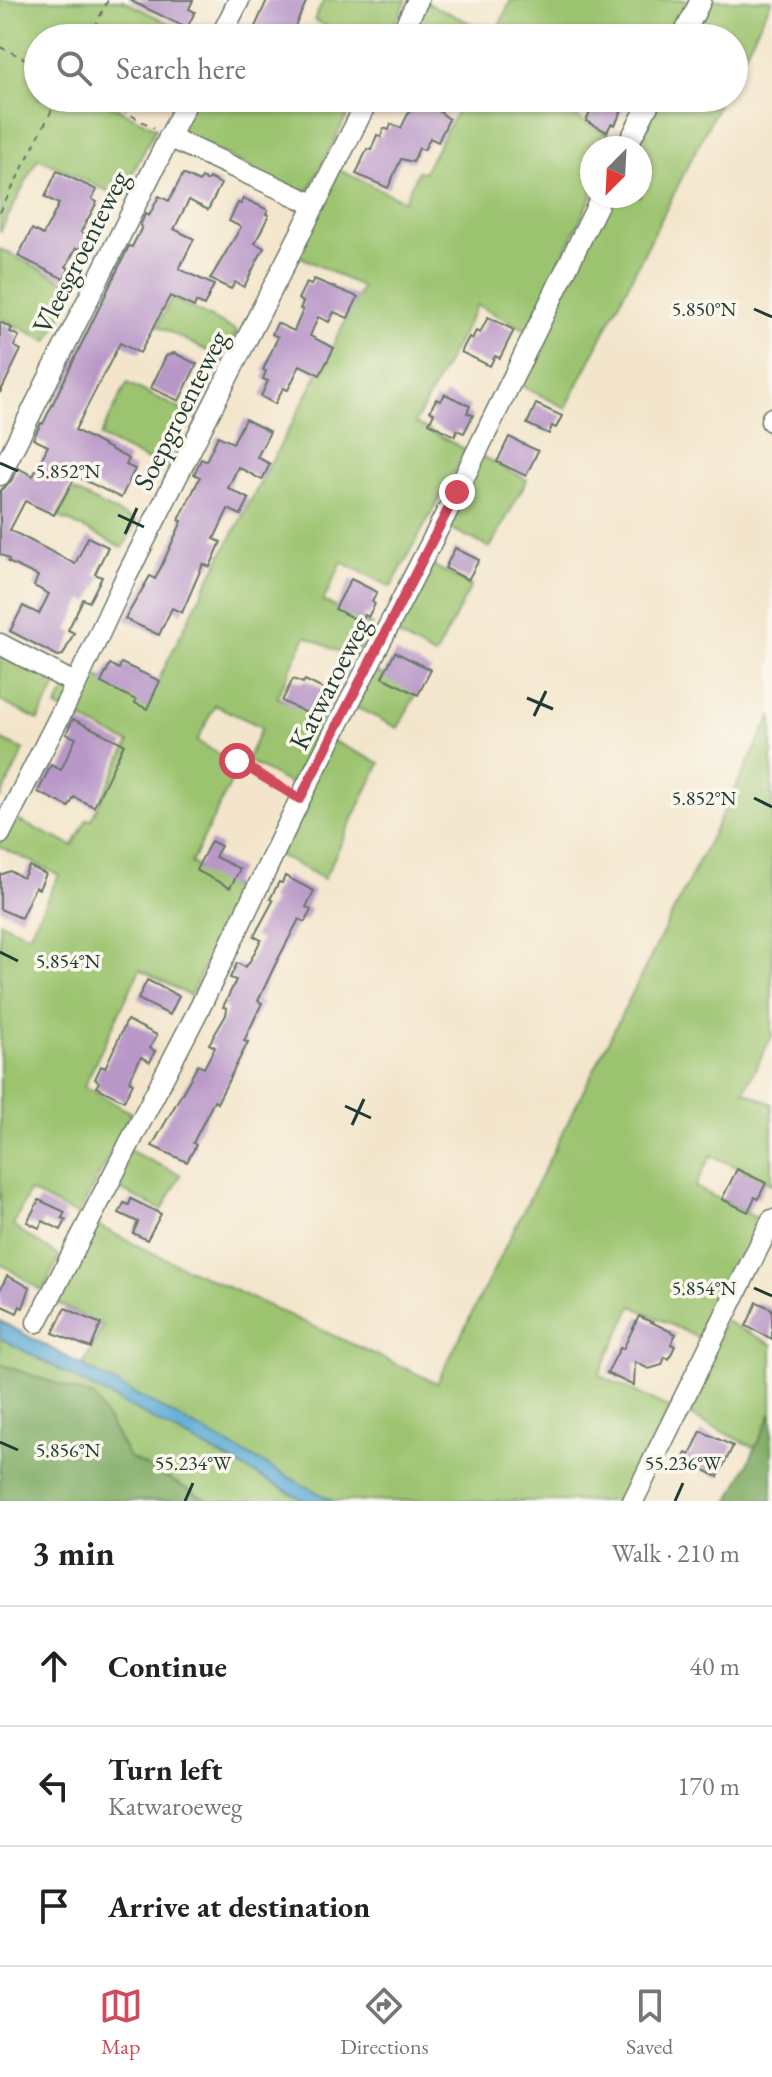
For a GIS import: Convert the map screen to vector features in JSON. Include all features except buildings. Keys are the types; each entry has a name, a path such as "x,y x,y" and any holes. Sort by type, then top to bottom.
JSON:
{"street":[{"path":"227,24 239,0"},
{"path":"406,24 418,0"},
{"path":"689,24 701,0"},
{"name":"Vleesgroenteweg","path":"0,475 182,112"},
{"name":"Soepgroenteweg","path":"0,834 123,583 362,112"},
{"path":"632,136 645,112"},
{"path":"169,137 315,205"},
{"name":"Katwaroeweg","path":"37,1322 201,1005 300,799 444,518 596,208"},
{"path":"0,644 76,684"},
{"path":"633,1501 772,1220"}],"path":[{"path":"96,24 108,0"},
{"path":"0,47 24,58"},
{"path":"0,212 51,112"},
{"path":"125,112 169,137"},
{"path":"237,761 300,799"}],"green space":[{"path":"0,0 122,0 171,24 24,24 24,112 124,112 156,128 120,197 38,158 0,232"},
{"path":"324,0 407,0 394,24 322,24 314,20"},
{"path":"511,0 692,0 679,24 500,24"},
{"path":"706,0 772,0 748,47 748,24 694,24"},
{"path":"424,1 472,24 412,24"},
{"path":"183,112 349,112 309,190 296,191 181,132"},
{"path":"456,112 576,112 574,116 611,136 580,136 580,208 586,208 527,330 477,305 415,423 466,450 391,587 342,562 323,601 372,625 354,659 306,636 277,697 325,720 292,785 247,760 262,727 215,705 197,741 239,766 191,863 241,890 190,996 140,969 84,1086 131,1113 78,1216 29,1191 13,1226 60,1257 42,1291 0,1263 0,922 29,935 59,875 0,847 2,813 73,846 87,819 91,820 129,743 56,707 77,667 148,702 336,339 362,287 289,251 331,166 404,201 418,171 424,172"},
{"path":"648,112 715,112 566,408 512,381 600,208 652,208 652,136 636,136"},
{"path":"0,249 76,287 48,342 0,318"},
{"path":"171,298 237,331 223,359 158,326"},
{"path":"127,383 192,415 165,469 100,437"},
{"path":"474,452 527,480 490,548 438,522"},
{"path":"72,490 136,522 123,548 58,516"},
{"path":"419,558 471,586 435,656 383,627"},
{"path":"0,642 58,682 38,720 0,701"},
{"path":"364,666 417,692 398,728 345,702"},
{"path":"772,715 772,1036 744,1091 772,1104 772,1184 711,1155 695,1187 765,1222 705,1341 632,1306 599,1375 672,1409 628,1501 333,1501 81,1369 103,1326 53,1301 91,1222 437,1383"},
{"path":"326,738 380,763 324,879 271,851"},
{"path":"0,739 24,750 0,799"},
{"path":"126,1149 181,1175 162,1210 109,1184"},
{"path":"725,1321 772,1344 772,1413 755,1448 681,1411"},
{"path":"0,1338 306,1501 209,1501 129,1458 94,1397 0,1364"},
{"path":"0,1364 94,1397 129,1457 209,1501 0,1501"},
{"path":"772,1413 772,1501 730,1501"}],"water":[{"path":"0,1321 333,1501 306,1501 0,1338"}],"route":[{"path":"237,761 300,799 457,492"}]}
